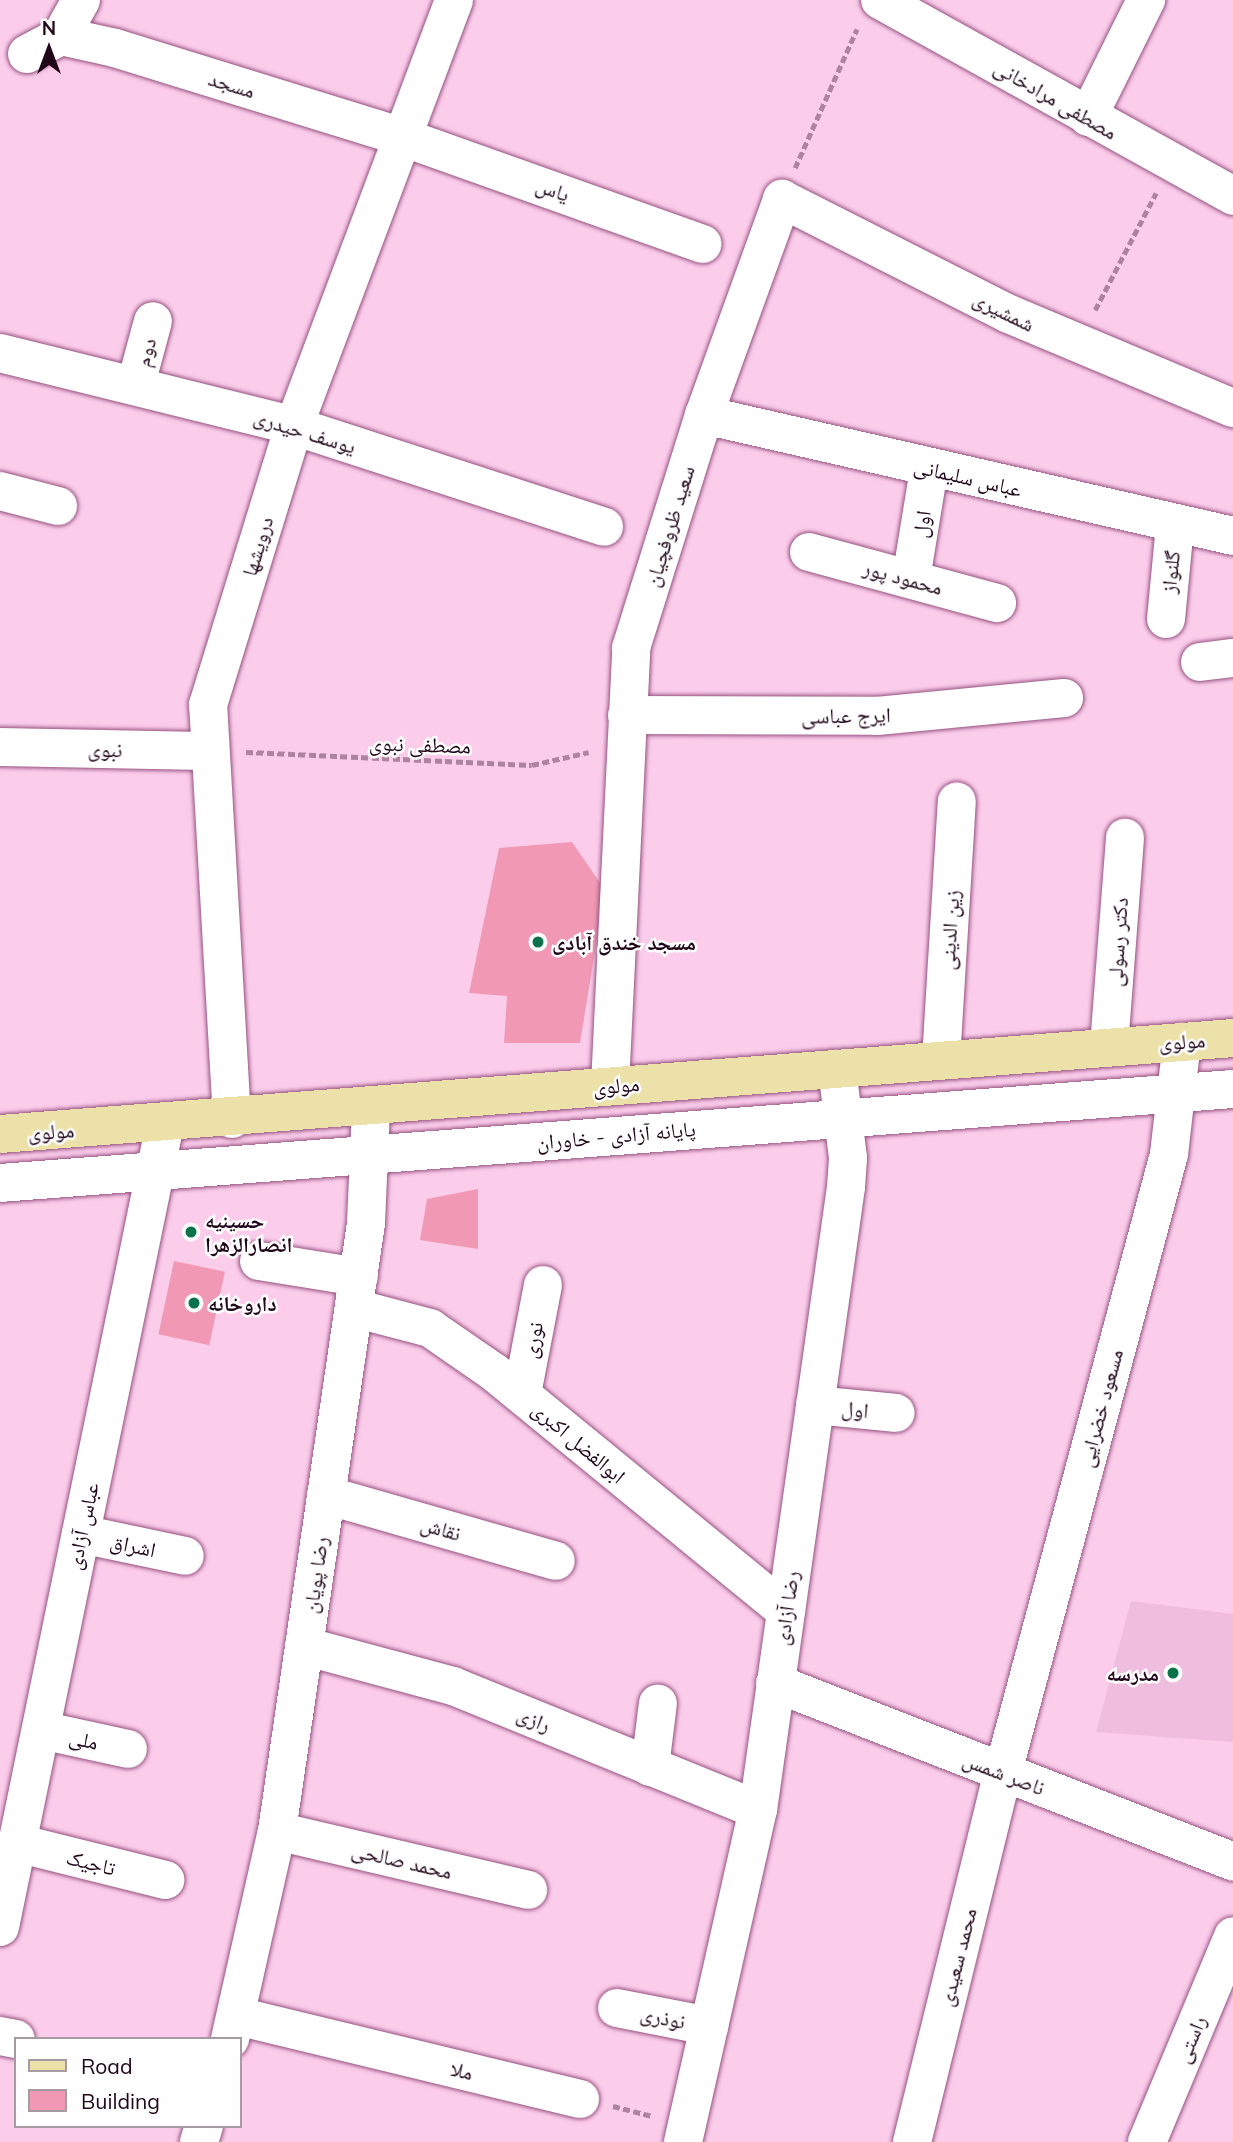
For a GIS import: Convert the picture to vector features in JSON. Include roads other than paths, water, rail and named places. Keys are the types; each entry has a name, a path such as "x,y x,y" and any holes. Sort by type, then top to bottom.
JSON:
{"main road":[{"name":"مولوی","path":"0,1134 232,1119 610,1085 1233,1038"}],"street":[{"path":"27,54 61,36 80,0"},
{"name":"درویشها","path":"232,1119 208,705 294,426 454,0"},
{"path":"1088,117 1146,0"},
{"name":"مصطفی مرادخانی","path":"871,10 1088,117 1171,165 1233,196"},
{"name":"مسجد","path":"61,36 115,48 402,137"},
{"name":"یاس","path":"402,137 703,244"},
{"name":"شمشیری","path":"782,199 1076,345 1233,408"},
{"name":"سعید ظروفچیان","path":"610,1085 631,648 704,415 782,199"},
{"name":"دوم","path":"136,384 153,321"},
{"name":"یوسف حیدری","path":"0,353 136,384 294,426 604,527"},
{"name":"عباس سلیمانی","path":"704,415 929,469 1233,536"},
{"name":"اول","path":"911,579 929,469"},
{"path":"0,491 58,506"},
{"name":"گلنواز","path":"1166,619 1175,525"},
{"name":"محمود پور","path":"809,552 997,603"},
{"name":"ایرج عباسی","path":"626,729 877,716 1064,698"},
{"name":"نبوی","path":"0,747 210,751"},
{"name":"زین الدینی","path":"941,1060 957,801"},
{"name":"دکتر رسولی","path":"1109,1046 1125,838"},
{"name":"مسعود خضرایی","path":"1003,1772 1169,1154 1182,1042"},
{"name":"رضا آزادی","path":"685,2134 758,1810 846,1187 843,1118 837,1069"},
{"name":"پایانه آزادی - خاوران","path":"0,1183 1233,1088"},
{"name":"رضا پویان","path":"233,2027 276,1831 304,1646 356,1292 371,1108"},
{"name":"عباس آزادی","path":"0,1927 165,1124"},
{"name":"ابوالفضل اکبری","path":"259,1261 356,1292 430,1328 522,1394 786,1612"},
{"name":"نوری","path":"522,1394 543,1285"},
{"name":"اول","path":"815,1405 896,1413"},
{"name":"نقاش","path":"326,1495 556,1561"},
{"name":"اشراق","path":"81,1534 185,1556"},
{"name":"رازی","path":"304,1646 453,1686 758,1810"},
{"name":"ناصر شمس","path":"775,1684 1233,1862"},
{"path":"650,1767 658,1703"},
{"name":"ملی","path":"41,1730 128,1749"},
{"name":"محمد سعیدی","path":"912,2142 1003,1772"},
{"name":"محمد صالحی","path":"276,1831 528,1889"},
{"name":"تاجیک","path":"17,1843 165,1880"},
{"name":"راستی","path":"1147,2142 1233,1936"},
{"name":"نوذری","path":"617,2008 709,2026"},
{"name":"ملا","path":"233,2027 580,2099"}],"place":[{"name":"مسجد خندق آبادی","path":"538,942"},
{"name":"حسینیه انصارالزهرا","path":"191,1232"},
{"name":"داروخانه","path":"194,1303"},
{"name":"مدرسه","path":"1173,1673"}]}
